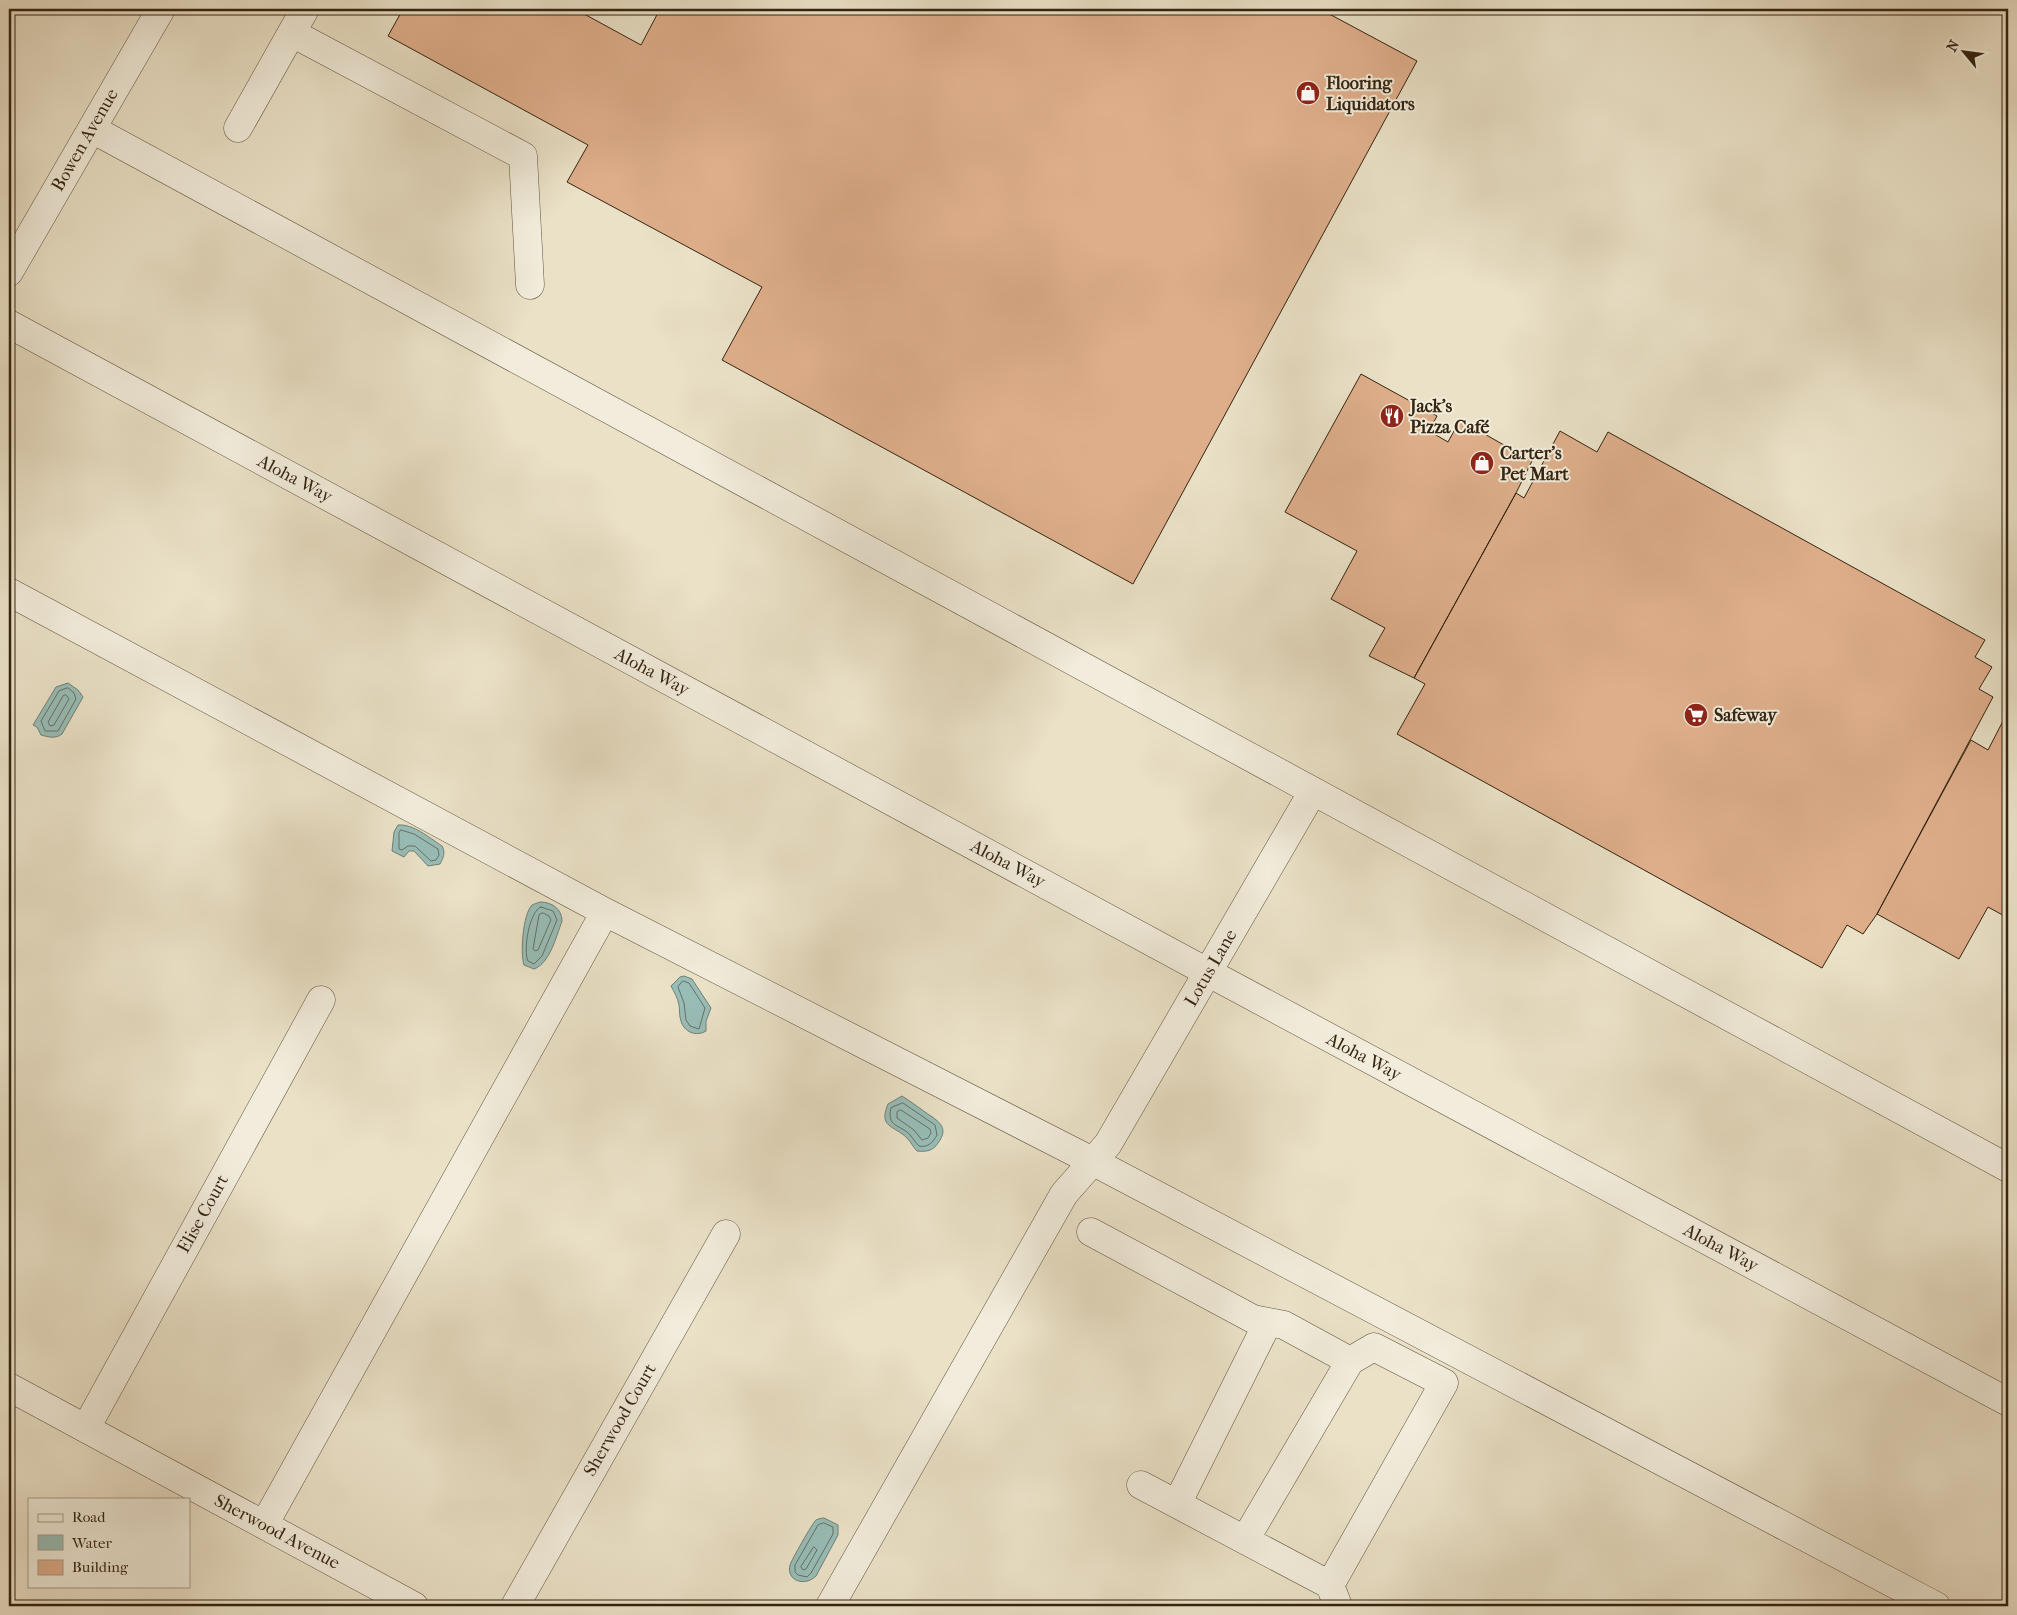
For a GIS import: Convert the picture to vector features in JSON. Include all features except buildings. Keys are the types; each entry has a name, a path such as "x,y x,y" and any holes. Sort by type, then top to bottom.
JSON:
{"street":[{"name":"Bowen Avenue","path":"9,272 162,9"},
{"path":"238,128 305,9"},
{"path":"292,33 523,156 530,285"},
{"path":"92,129 2008,1168"},
{"name":"Aloha Way","path":"9,324 1209,973 2008,1402"},
{"path":"9,592 605,912 1101,1153 1936,1606"},
{"name":"Lotus Lane","path":"830,1606 1064,1194 1101,1153 1209,973 1313,791"},
{"path":"264,1526 605,912"},
{"name":"Elise Court","path":"86,1428 321,1000"},
{"path":"1091,1232 1253,1319 1284,1325 1350,1361"},
{"name":"Sherwood Court","path":"515,1606 726,1234"},
{"path":"1177,1504 1268,1322"},
{"path":"1141,1485 1245,1540 1334,1596 1444,1383 1374,1347 1350,1361 1245,1540"},
{"name":"Sherwood Avenue","path":"9,1387 414,1606"}],"water":[{"path":"68,683 78,690 83,697 60,736 49,737 41,735 37,727 33,725 56,687"},
{"path":"398,825 415,829 442,846 444,853 440,864 428,866 414,851 409,851 404,857 392,851 394,832"},
{"path":"540,902 556,907 562,917 562,921 555,942 548,955 540,966 534,969 524,965 522,952 523,934 529,910 532,905"},
{"path":"684,976 692,979 711,1008 706,1021 706,1031 702,1033 698,1034 688,1031 680,1019 678,1002 671,986 680,977"},
{"path":"902,1096 941,1125 943,1133 936,1146 932,1149 917,1151 907,1138 886,1122 885,1112 888,1104"},
{"path":"824,1518 838,1525 838,1535 816,1576 807,1581 797,1581 791,1575 790,1565 814,1522"}],"place":[{"name":"Flooring Liquidators","path":"1308,93"},
{"name":"Jack's Pizza Café","path":"1392,416"},
{"name":"Carter's Pet Mart","path":"1482,463"},
{"name":"Safeway","path":"1696,715"}]}
